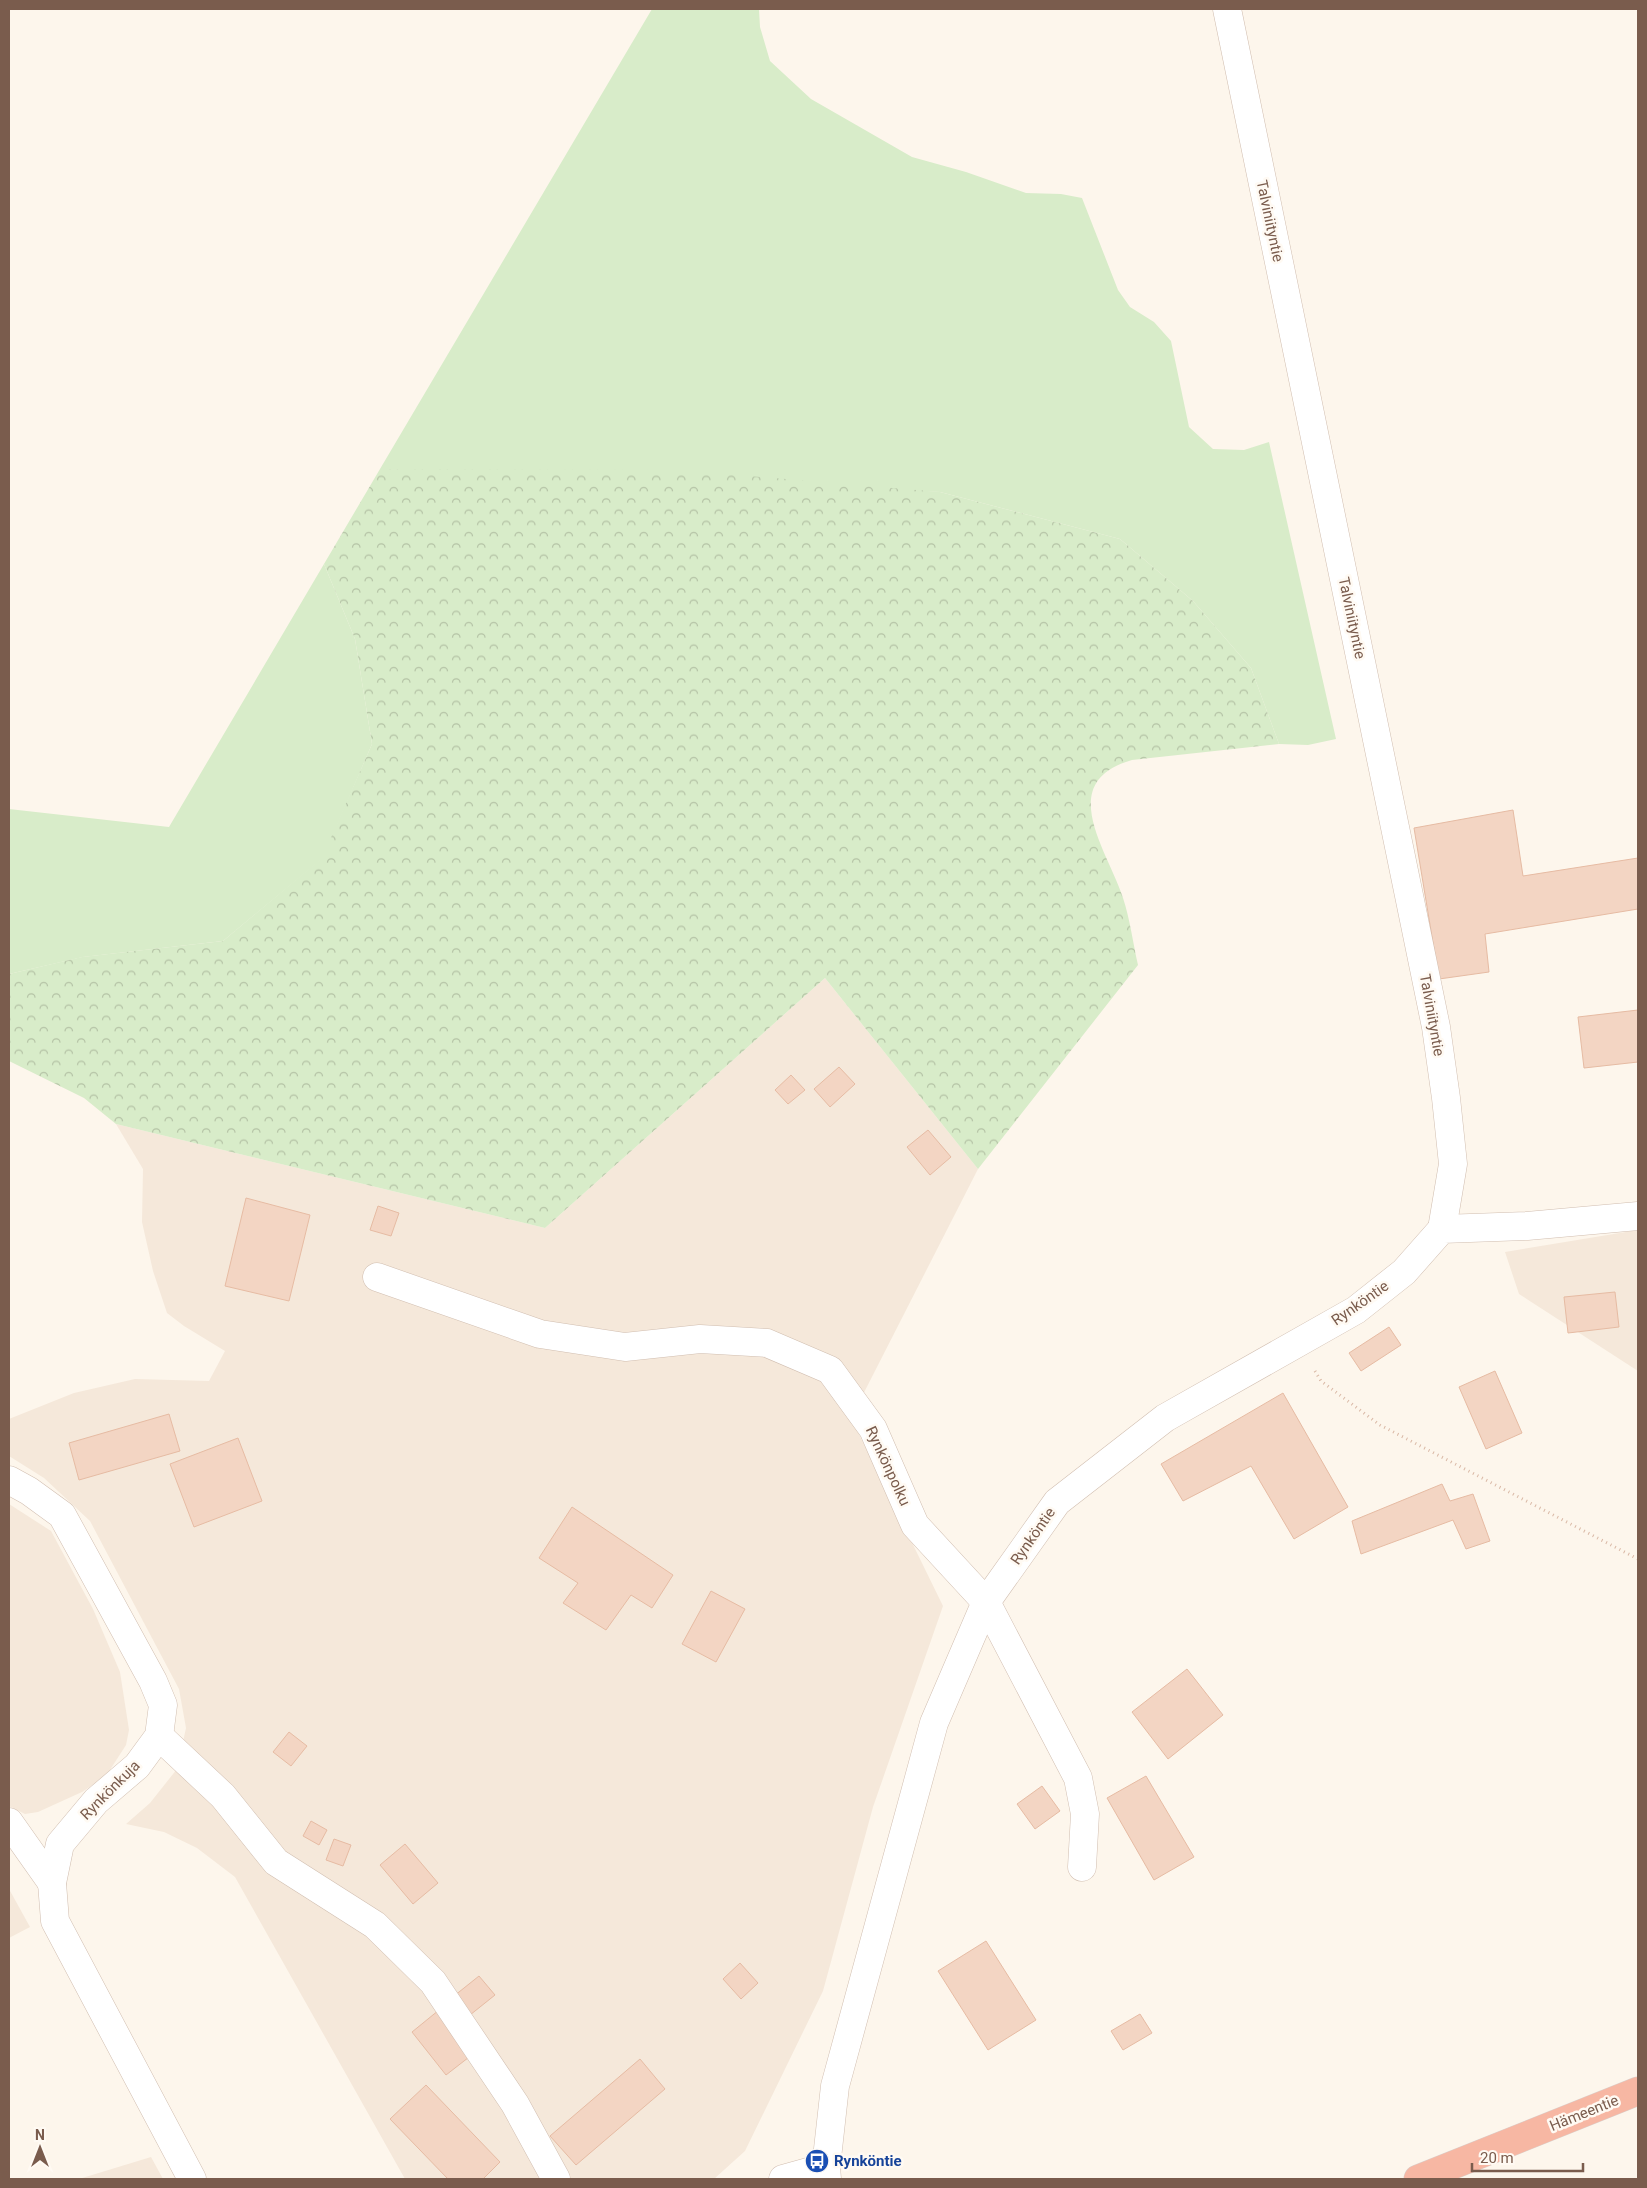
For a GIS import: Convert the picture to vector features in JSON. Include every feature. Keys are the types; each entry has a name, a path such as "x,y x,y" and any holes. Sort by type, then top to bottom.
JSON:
{"highway":[{"name":"Hämeentie","path":"1418,2179 1638,2092"}],"street":[{"name":"Talviniityntie","path":"1227,9 1436,1026 1453,1164 1442,1229"},
{"path":"1442,1229 1527,1226 1638,1216"},
{"name":"Rynköntie","path":"826,2173 835,2086 934,1723 986,1602 1057,1502 1165,1418 1356,1310 1404,1272 1442,1229"},
{"name":"Rynkönpolku","path":"378,1277 540,1334 626,1347 700,1338 767,1344 830,1370 872,1429 915,1525 986,1602 1078,1778 1085,1814 1082,1867"},
{"path":"9,1480 29,1491 62,1515 153,1681 163,1705 159,1736 223,1796 276,1862 375,1925 433,1982 515,2104 556,2179"},
{"name":"Rynkönkuja","path":"159,1736 136,1766 96,1801 60,1844 52,1883 55,1921 192,2179"},
{"path":"9,1822 52,1883"},
{"path":"783,2179 826,2173"}],"path":[{"path":"1297,1344 1321,1382 1380,1425 1638,1559"}],"shaded area":[{"path":"825,978 978,1169 851,1418 943,1606 873,1807 823,1991 745,2151 714,2179 405,2179 235,1877 197,1848 164,1832 126,1824 150,1803 177,1769 186,1728 179,1689 90,1521 44,1478 9,1456 9,1419 74,1393 135,1379 209,1381 225,1351 184,1326 167,1313 153,1271 142,1222 143,1169 116,1124 545,1228"},
{"path":"1638,1230 1638,1371 1519,1294 1505,1252"},
{"path":"9,1504 51,1531 93,1609 120,1672 129,1730 126,1745 106,1776 82,1792 38,1812 25,1814 9,1806"},
{"path":"9,1889 30,1927 9,1938"},
{"path":"151,2157 163,2179 79,2179"}],"green space":[{"path":"652,9 759,9 760,27 770,61 811,99 912,157 966,172 1026,193 1061,194 1082,198 1118,290 1130,307 1154,322 1171,341 1189,427 1213,449 1244,450 1269,442 1336,739 1308,745 1279,744 1251,668 1193,601 1120,539 940,492 380,469"},
{"path":"380,469 679,470 940,492 1120,539 1193,601 1251,668 1279,744 1132,760 1109,770 1096,784 1091,801 1093,820 1123,898 1138,965 978,1169 825,978 545,1228 116,1124 84,1098 9,1061 9,974 82,957 223,941 322,858 372,744 355,639 324,564"},
{"path":"324,564 355,639 372,744 323,858 223,941 83,957 9,974 9,809 169,827"}],"building":[{"path":"1513,810 1523,876 1638,858 1638,909 1485,934 1489,972 1439,979 1414,828"},
{"path":"1638,1010 1638,1062 1584,1068 1578,1017"},
{"path":"839,1067 855,1084 830,1107 814,1089"},
{"path":"791,1075 805,1090 788,1104 775,1090"},
{"path":"928,1130 951,1157 930,1175 907,1147"},
{"path":"246,1198 310,1215 289,1301 225,1286"},
{"path":"378,1206 399,1213 391,1236 370,1230"},
{"path":"1615,1292 1619,1327 1568,1333 1564,1297"},
{"path":"1389,1327 1401,1345 1361,1371 1349,1353"},
{"path":"1495,1371 1522,1433 1486,1449 1459,1387"},
{"path":"1283,1393 1348,1507 1294,1539 1251,1466 1183,1501 1161,1464"},
{"path":"169,1414 180,1451 79,1480 69,1443"},
{"path":"238,1438 262,1501 194,1527 170,1464"},
{"path":"1442,1484 1450,1501 1473,1494 1490,1541 1466,1549 1453,1520 1361,1554 1352,1521"},
{"path":"572,1507 673,1575 652,1608 631,1595 606,1630 563,1603 578,1583 539,1558"},
{"path":"711,1591 745,1609 716,1662 682,1644"},
{"path":"1187,1669 1223,1715 1168,1759 1132,1712"},
{"path":"289,1732 307,1746 291,1766 273,1752"},
{"path":"1146,1776 1194,1857 1154,1880 1107,1798"},
{"path":"1042,1786 1060,1811 1035,1829 1017,1804"},
{"path":"311,1821 327,1830 319,1845 303,1836"},
{"path":"334,1839 351,1845 343,1866 326,1860"},
{"path":"405,1844 438,1883 413,1904 380,1865"},
{"path":"986,1941 1036,2020 988,2050 938,1971"},
{"path":"740,1963 758,1983 741,1999 723,1979"},
{"path":"479,1976 495,1995 470,2015 454,1996"},
{"path":"439,2010 473,2054 446,2075 412,2032"},
{"path":"1140,2014 1152,2033 1123,2050 1111,2031"},
{"path":"640,2059 665,2089 576,2165 550,2136"},
{"path":"426,2085 500,2162 483,2179 448,2179 390,2119"}],"place":[{"name":"Rynköntie","path":"817,2161"}]}
